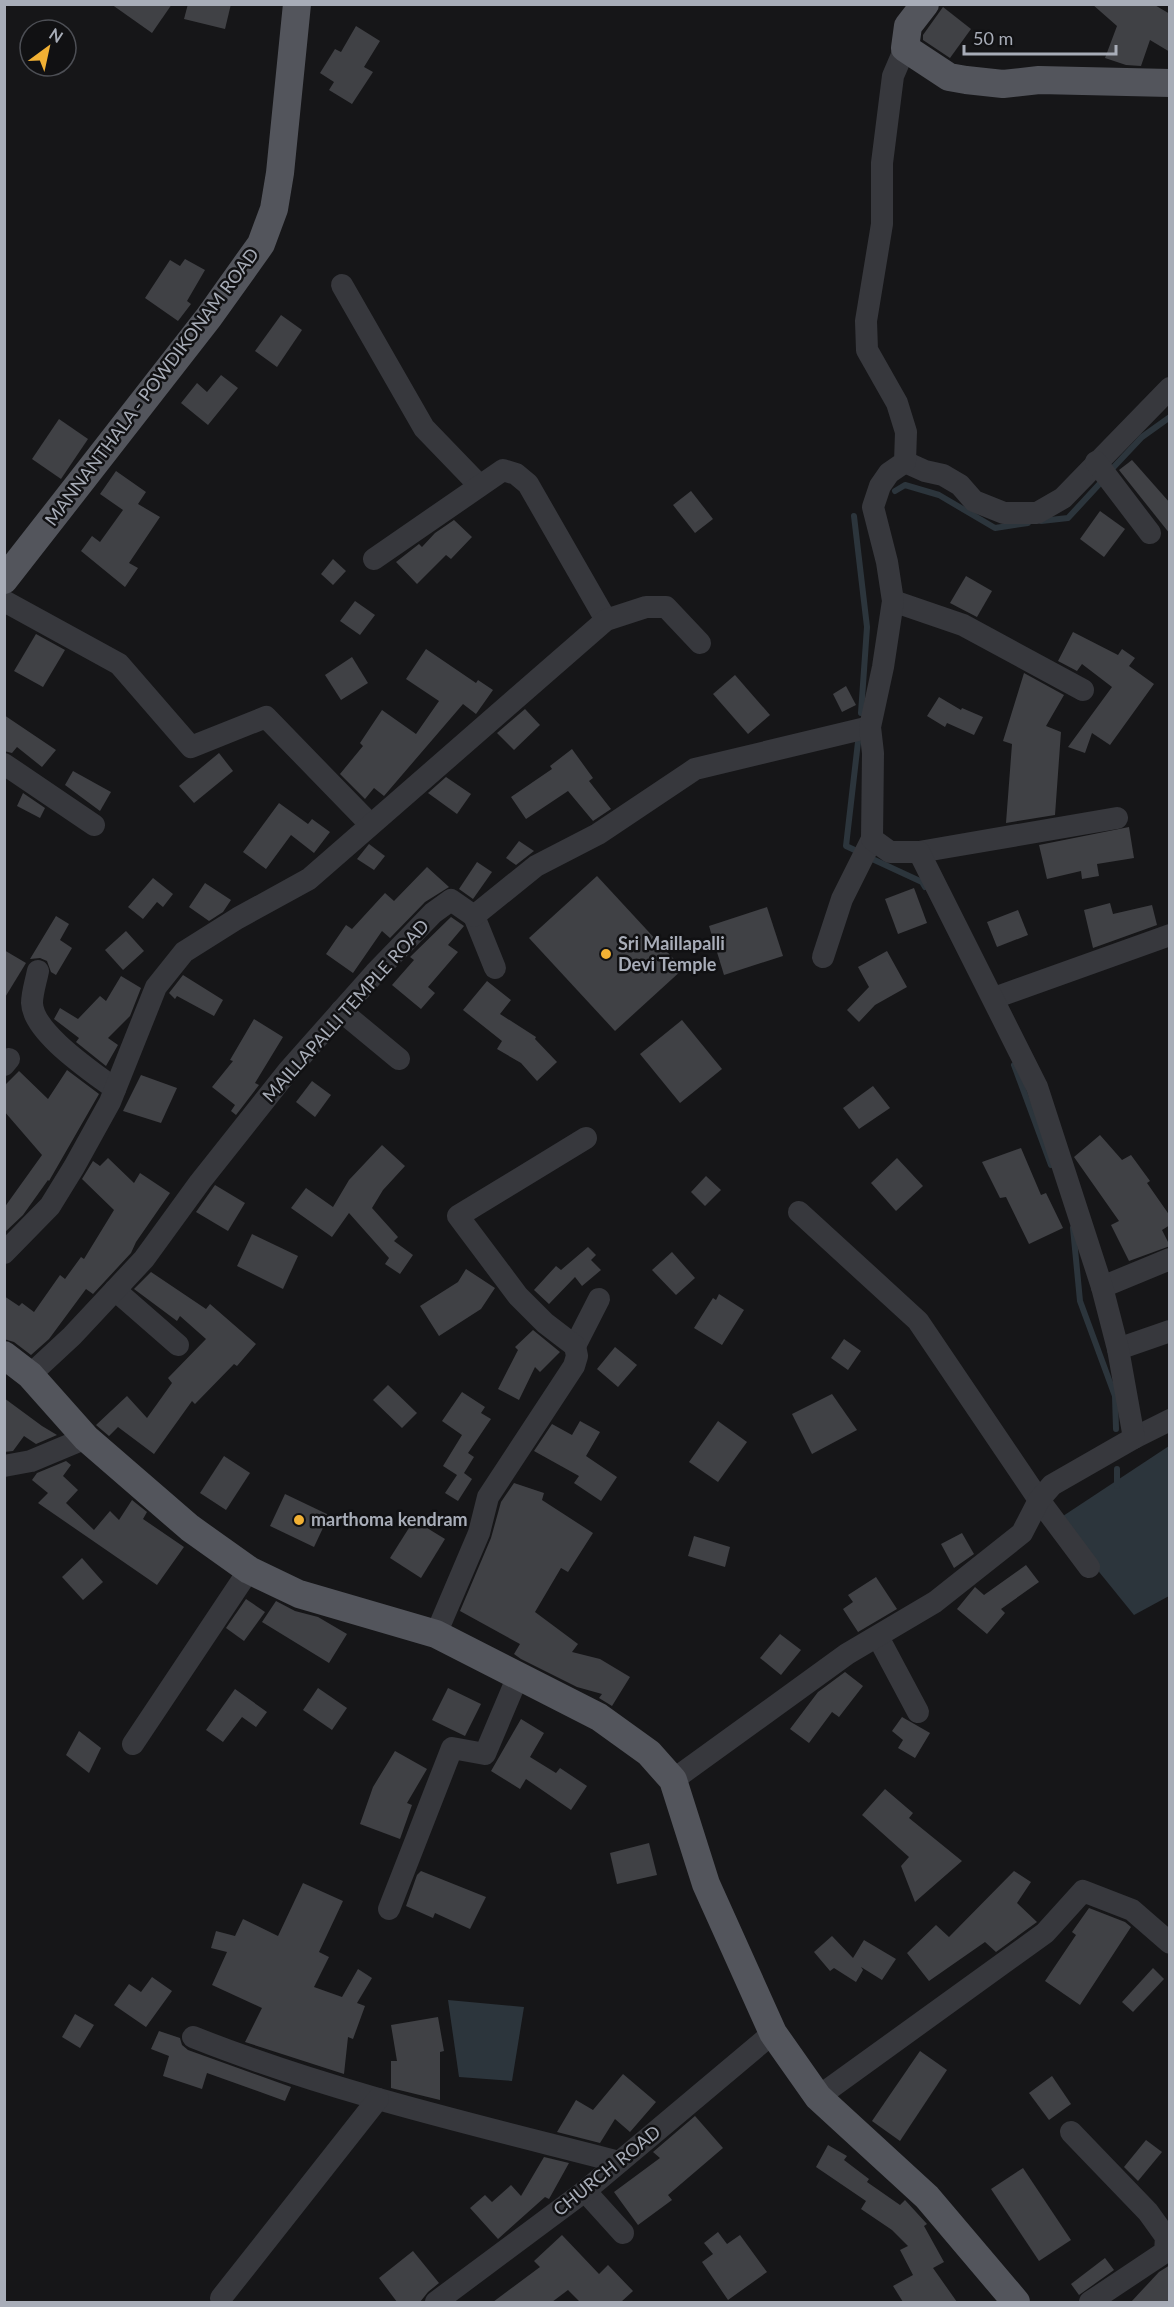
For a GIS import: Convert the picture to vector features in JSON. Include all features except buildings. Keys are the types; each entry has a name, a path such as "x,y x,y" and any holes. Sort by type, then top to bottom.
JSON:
{"main road":[{"name":"MANNANTHALA - POWDIKONAM ROAD","path":"4,580 209,317 261,244 274,209 280,173 297,4"},
{"path":"925,4 908,27 905,48 949,77 1003,84 1039,80 1170,83"},
{"path":"4,1355 30,1375 86,1438 190,1528 249,1570 299,1594 436,1634 627,1735 649,1753 673,1780 706,1884 773,2033 818,2097 927,2197 1016,2302"}],"street":[{"path":"905,48 893,76 882,163 882,224 866,321 867,350 897,403 906,432 905,462"},
{"path":"342,285 424,428 479,485"},
{"path":"905,462 925,471 943,475 960,485 974,501 1004,513 1037,513 1063,498 1170,388"},
{"path":"823,957 842,900 872,839 873,753 870,727 883,667 893,601 887,562 873,507 880,486 889,474 905,462"},
{"path":"1096,462 1150,533"},
{"path":"374,559 503,470 516,474 528,484 606,620"},
{"path":"4,601 118,664 191,747 266,717 370,824"},
{"path":"893,601 963,625 1083,690"},
{"path":"4,1253 50,1206 80,1157 115,1089 156,987 184,952 237,918 309,879 606,620 646,607 666,607 700,643"},
{"path":"495,968 474,916 536,866 598,834 695,769 870,727"},
{"path":"4,764 94,825"},
{"path":"872,839 890,852 919,852 1117,818"},
{"path":"919,852 1037,1087 1102,1287 1118,1349 1134,1438"},
{"name":"MAILLAPALLI TEMPLE ROAD","path":"30,1375 72,1336 144,1259 200,1182 288,1071 433,913 451,900 474,916"},
{"path":"994,998 1170,935"},
{"path":"38,971 32,1005 41,1024 66,1051 115,1089"},
{"path":"341,1011 399,1059"},
{"path":"575,1346 545,1323 518,1296 458,1216 585,1138"},
{"path":"799,1212 918,1321 1039,1500 1089,1568"},
{"path":"1102,1287 1170,1259"},
{"path":"115,1290 178,1345"},
{"path":"436,1634 479,1533 488,1497 574,1365 577,1356 575,1346 598,1299"},
{"path":"1118,1349 1170,1331"},
{"path":"673,1780 847,1654 935,1602 1022,1533 1039,1500 1052,1485 1170,1420"},
{"path":"4,1466 31,1461 86,1438"},
{"path":"134,1744 249,1570"},
{"path":"878,1637 918,1712"},
{"path":"389,1909 452,1748 485,1754 518,1676"},
{"path":"818,2097 1045,1933 1083,1891 1132,1910 1170,1943"},
{"name":"CHURCH ROAD","path":"436,2302 585,2191 773,2033"},
{"path":"193,2037 258,2063 378,2099 619,2162"},
{"path":"221,2298 378,2099"},
{"path":"1071,2132 1148,2212 1166,2237 1165,2252 1090,2302"},
{"path":"585,2191 623,2233"}],"shaded area":[{"path":"1169,1446 1169,1596 1134,1615 1057,1520"},
{"path":"448,2000 524,2007 512,2081 459,2077"}],"waterway":[{"path":"1110,471 1142,437 1170,417"},
{"path":"1041,521 1068,518 1104,479"},
{"path":"895,491 905,485 939,495 995,528 1028,523"},
{"path":"854,516 867,627 861,713"},
{"path":"858,742 846,846 859,852"},
{"path":"868,857 922,882 925,887"},
{"path":"1014,1065 1051,1165"},
{"path":"1073,1228 1080,1301 1115,1396 1116,1429"},
{"path":"1117,1469 1117,1486"}],"place":[{"name":"Sri Maillapalli Devi Temple","path":"606,954"},
{"name":"marthoma kendram","path":"299,1520"}]}
